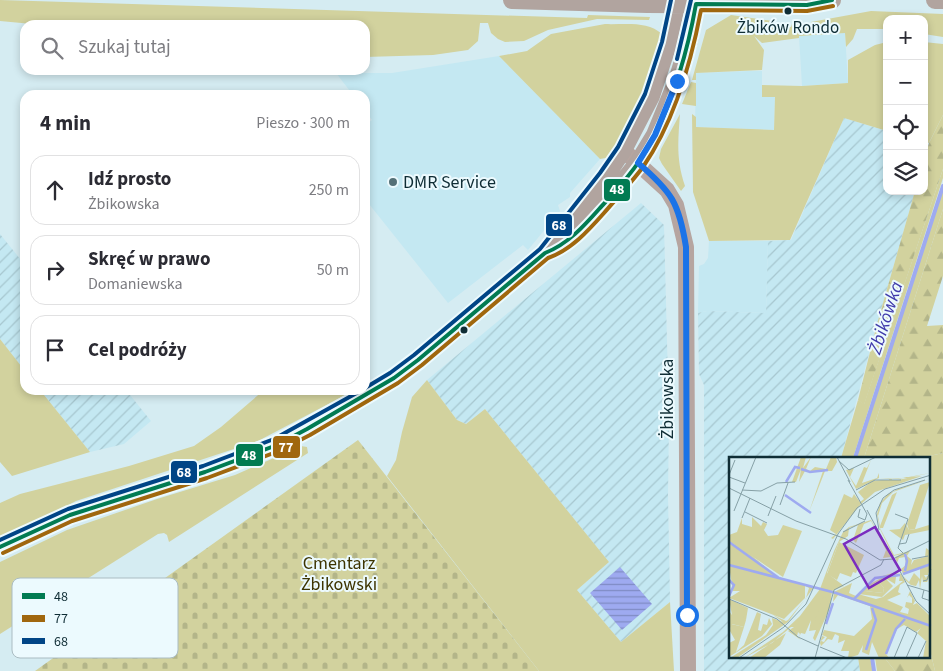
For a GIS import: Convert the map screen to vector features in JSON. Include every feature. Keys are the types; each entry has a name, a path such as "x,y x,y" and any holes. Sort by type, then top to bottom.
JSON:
{"main road":[{"path":"512,0 806,5 832,0"},
{"path":"935,0 943,0"},
{"path":"370,392 418,360 545,253 600,184 623,150 651,96 668,44 677,2"},
{"path":"545,253 558,248 584,227 638,163 655,135 677,81 689,41 696,2"},
{"path":"0,548 29,532 70,515 205,472 277,445 365,395"}],"street":[{"name":"Żbikowska","path":"623,150 667,190 676,205 686,247 688,671"}],"shaded area":[{"path":"845,33 848,83 802,86 799,36"},
{"path":"499,56 600,159 570,193 570,197 558,205 560,211 528,250 523,245 448,303 370,205 370,121 372,120 370,117 370,90 349,90 338,75 392,73"},
{"path":"762,71 762,97 775,96 774,130 695,127 696,73"},
{"path":"844,118 883,130 883,195 914,195 841,457 729,457 729,658 858,658 860,671 704,671 704,385 699,374 698,313 707,311 766,313 768,241 791,240"},
{"path":"641,203 664,225 669,419 670,602 621,642 577,590 609,562 485,409 466,424 457,420 427,380"},
{"path":"0,234 20,259 20,365 0,339"},
{"path":"709,241 768,241 766,313 707,311 698,313 699,266 704,264 708,258"},
{"path":"44,395 130,395 151,421 124,444 90,452"}],"green space":[{"path":"0,0 587,18 588,15 650,17 649,20 597,19 548,30 524,41 505,42 491,33 488,23 480,23 478,41 468,50 433,55 370,57 370,20 20,20 20,23 0,21"},
{"path":"871,11 943,14 943,37 928,35 928,15 883,15 883,29 857,29 853,39 846,47 845,33 799,36 799,38 762,43 754,36 764,50 762,70 696,73 696,80 692,80 706,30 731,15 773,21 773,24 785,24 785,27 791,27 792,24 811,25 811,22"},
{"path":"605,24 642,25 662,34 646,95 611,157 600,159 499,56 527,51 551,34"},
{"path":"928,42 943,44 943,115 929,143"},
{"path":"883,43 883,130 844,118 790,240 709,241 693,192 692,114 696,117 696,127 774,130 775,97 762,97 762,85 802,86 848,83 848,60 875,45"},
{"path":"691,82 696,83 696,106 682,104"},
{"path":"680,114 679,159 685,186 681,191 659,158 661,149"},
{"path":"943,115 943,169 864,405 858,400 877,324 914,195 928,195 929,143"},
{"path":"943,169 943,178 853,457 841,457 858,400 864,404"},
{"path":"943,190 943,209 864,457 856,457"},
{"path":"943,209 943,276 927,326 943,325 943,453 925,457 864,457"},
{"path":"0,339 20,365 20,395 44,395 90,452 12,476 0,462"},
{"path":"427,380 457,420 466,424 485,409 609,562 577,590 621,642 670,602 674,671 539,671 387,476 396,460 412,397"},
{"path":"258,395 345,395 258,441 76,501 0,540 0,503 20,494 129,466 194,446 221,427"},
{"name":"Cmentarz Żbikowski","path":"358,440 539,671 35,671 53,658 178,658 178,578 165,578"},
{"path":"301,446 307,447 308,453 169,542 167,535 164,533 158,534 88,578 12,578 12,626 0,634 0,562 67,530 235,475"},
{"path":"943,453 943,671 935,671 930,650 930,457 925,457"},
{"path":"930,650 935,671 895,671 885,658 930,658"},
{"path":"858,658 870,658 873,671 860,671"},
{"path":"875,658 885,658 895,671 877,671"}],"water":[{"path":"620,567 652,604 622,630 590,593"}],"waterway":[{"name":"Żbikówka","path":"855,457 943,186"},
{"name":"Żbikówka","path":"872,658 874,671"}],"transit line":[{"name":"68","path":"370,385 414,355 540,249 600,173 618,147 645,94 662,42 671,0"},
{"name":"68","path":"677,59 691,0"},
{"name":"48","path":"370,392 394,378 418,360 545,253 561,245 575,234 608,200 644,155 669,104 685,54 696,4 807,5 832,0"},
{"name":"77","path":"3,553 72,521 207,478 279,451 398,383 422,365 548,258 556,255 579,239 634,179 654,150 672,112 692,51 701,10 807,11 833,6"},
{"name":"68","path":"0,540 68,509 203,466 274,439 353,395"},
{"name":"48","path":"0,547 70,515 205,472 277,445 365,395"}],"place":[{"name":"Żbików Rondo","path":"788,11"},
{"name":"DMR Service","path":"393,182"}],"route":[{"path":"677,81 655,135 638,163 667,190 676,205 686,247 687,615"}]}
